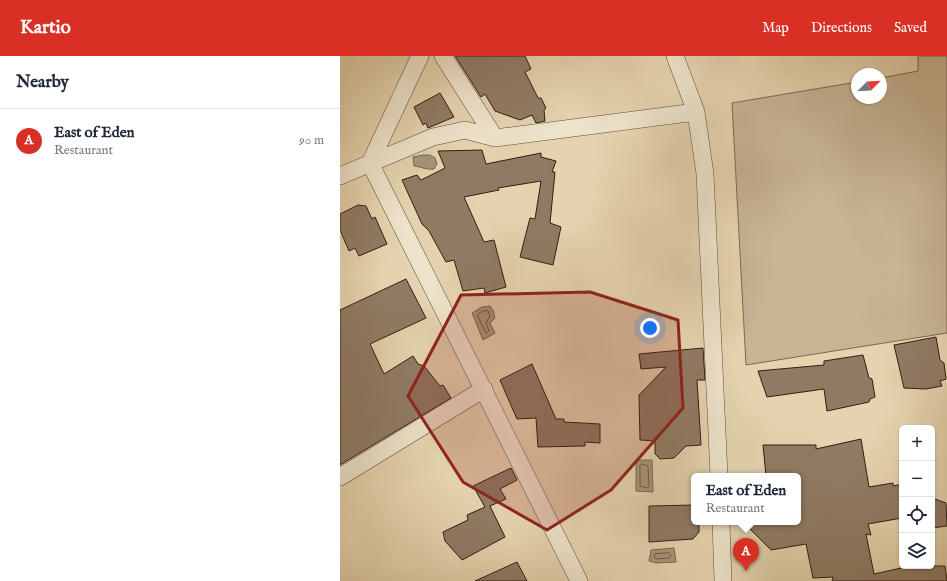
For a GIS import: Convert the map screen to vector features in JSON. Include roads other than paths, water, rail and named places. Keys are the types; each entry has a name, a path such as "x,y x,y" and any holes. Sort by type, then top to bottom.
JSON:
{"street":[{"path":"370,163 420,56"},
{"path":"443,56 495,138"},
{"path":"675,56 696,112 705,174 719,473"},
{"path":"340,176 434,137 465,130 495,138 696,112"},
{"path":"370,163 579,581"},
{"path":"340,477 484,389"},
{"path":"721,525 723,581"}],"water":[{"path":"430,155 435,158 437,164 434,169 414,166 413,157"},
{"path":"490,306 493,310 495,318 490,323 495,333 483,340 472,313 482,307"},
{"path":"636,460 652,460 653,492 636,491"},
{"path":"674,548 676,562 656,563 649,561 651,550"}],"place":[{"name":"East of Eden","path":"746,571"}]}
